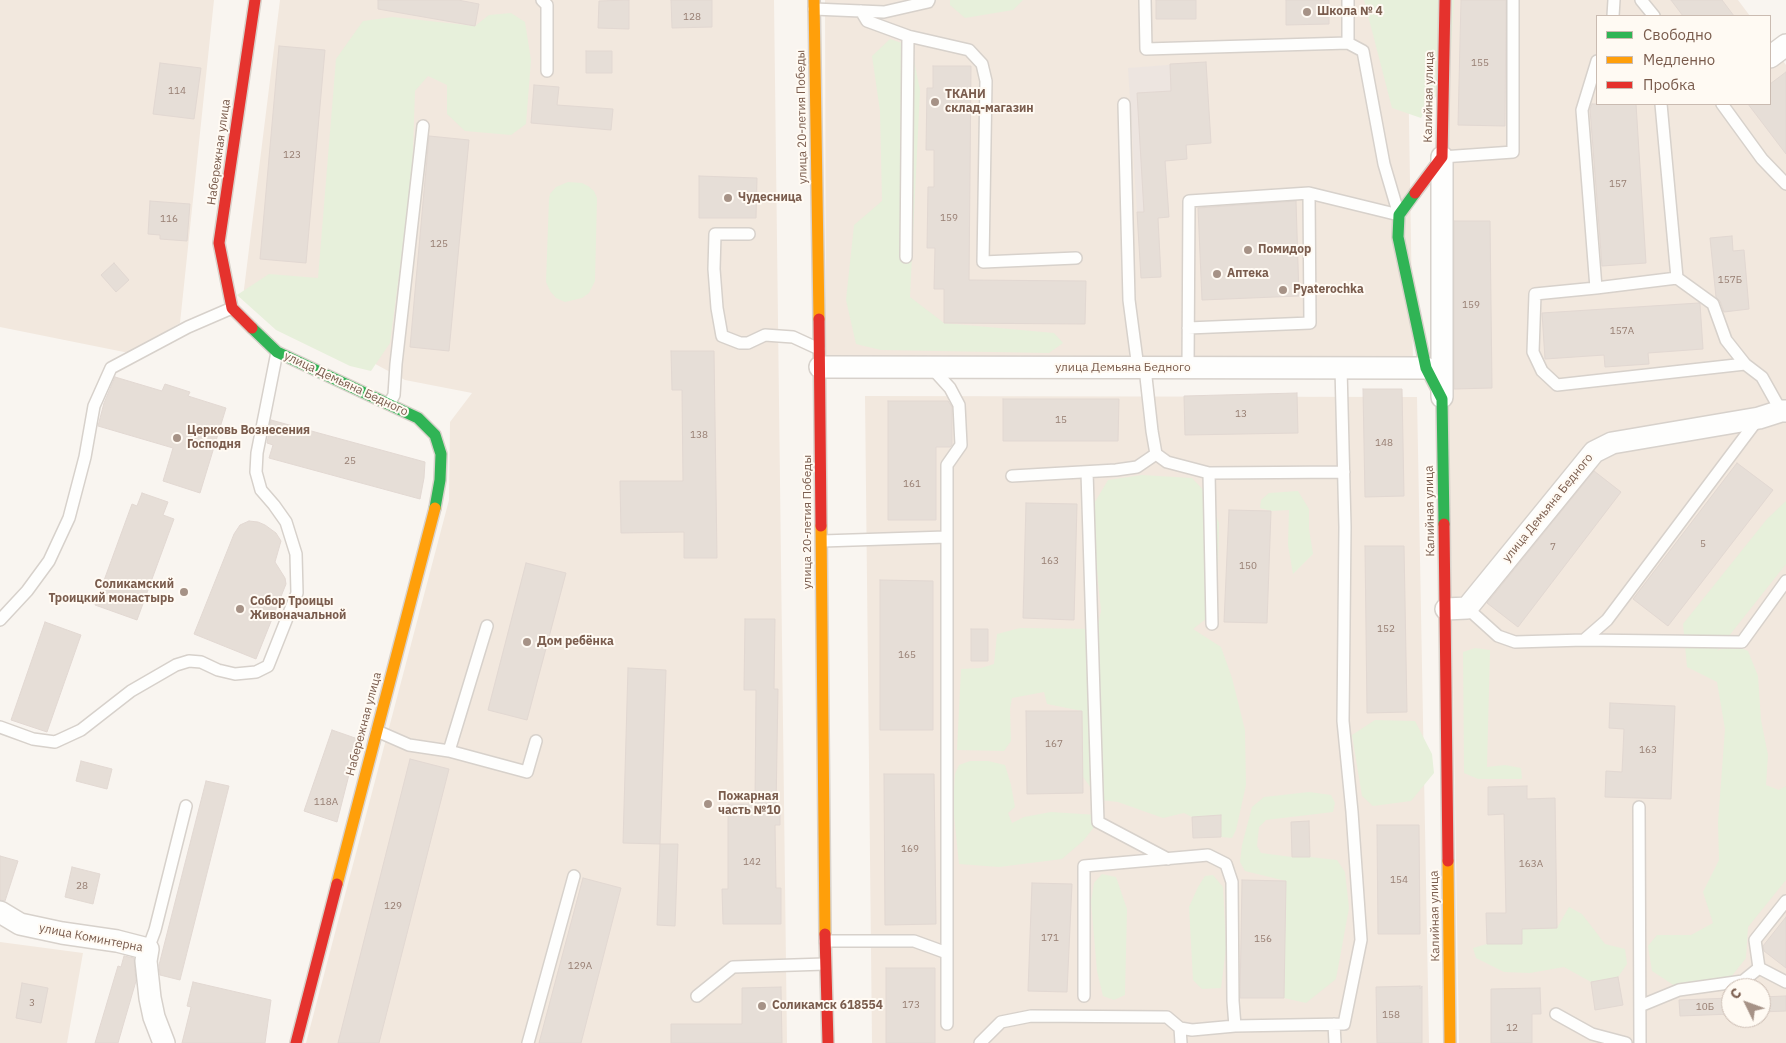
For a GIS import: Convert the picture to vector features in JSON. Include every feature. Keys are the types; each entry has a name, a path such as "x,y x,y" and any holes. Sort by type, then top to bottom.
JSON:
{"street":[{"name":"Набережная улица","path":"232,308 220,243 255,0"},
{"name":"Калийная улица","path":"1445,0 1442,157 1399,215 1398,237 1426,368 1442,399 1450,1043"},
{"name":"улица 20-летия Победы","path":"814,5 820,358 825,964 828,1043"},
{"path":"1771,55 1786,45"},
{"path":"1442,157 1442,399"},
{"name":"улица Демьяна Бедного","path":"232,308 277,352 418,418"},
{"name":"улица Демьяна Бедного","path":"820,358 931,367 1426,368"},
{"name":"улица Демьяна Бедного","path":"1467,608 1594,452 1612,443 1759,418 1784,411"},
{"name":"Набережная улица","path":"296,1043 436,502 440,480 441,454 435,435 418,418"},
{"path":"1446,609 1467,608"},
{"name":"улица Коминтерна","path":"0,912 20,924 62,933 117,941 148,949 146,961 150,998 154,1017 164,1043"}],"lane":[{"path":"542,0 547,5 547,71"},
{"path":"814,5 884,12 928,2 929,0"},
{"path":"1145,0 1146,49 1348,43 1363,51 1384,164 1399,215"},
{"path":"1348,0 1348,43"},
{"path":"1442,157 1513,152 1512,0"},
{"path":"1613,15 1614,0"},
{"path":"1641,0 1653,15"},
{"path":"861,11 867,21 908,36 969,50 982,64 986,81 983,262 1076,258"},
{"path":"906,257 908,36"},
{"path":"1596,63 1582,110 1596,288"},
{"path":"1124,104 1129,300 1156,454 1167,462 1210,473 1344,472"},
{"path":"1661,105 1677,278"},
{"path":"1723,105 1762,159 1786,184"},
{"path":"389,404 394,395 423,126"},
{"path":"1188,368 1189,201 1309,193 1399,215"},
{"path":"1188,328 1310,323 1309,193"},
{"path":"749,234 715,234 714,269 717,308 722,336 740,343 748,343 765,334 792,337 820,358"},
{"path":"1745,364 1557,385 1542,372 1533,352 1534,294 1677,278 1713,304 1726,340 1745,364 1762,377 1784,411"},
{"path":"0,620 27,591 49,561 69,518 85,457 94,406 112,368 188,327 232,308"},
{"path":"0,727 33,739 55,742 81,730 131,691 176,665 201,662 218,670 235,674 256,672 268,666 297,593 296,554 286,522 261,490 256,472 257,453 277,352"},
{"path":"931,367 950,388 959,405 961,445 947,465 947,1024"},
{"path":"980,1043 1001,1022 1031,1016 1167,1017 1180,1028 1192,1030 1235,1026 1344,1024 1362,940 1343,721 1345,527 1341,368"},
{"path":"1584,640 1607,620 1759,418"},
{"path":"1012,476 1137,467 1156,454"},
{"path":"1087,472 1098,822 1168,859"},
{"path":"1210,473 1212,624"},
{"path":"822,541 946,537"},
{"path":"1467,608 1498,636 1514,642 1584,640 1742,642 1786,581"},
{"path":"449,751 487,626"},
{"path":"377,731 409,745 449,751 527,772 536,742"},
{"path":"148,949 155,930 186,806"},
{"path":"1639,807 1640,1043"},
{"path":"1084,996 1084,866 1208,855 1226,864 1232,882 1235,1026"},
{"path":"528,1043 574,876"},
{"path":"1758,968 1755,940 1786,902"},
{"path":"825,941 914,940 947,953"},
{"path":"697,996 733,967 825,964"},
{"path":"1640,1006 1680,990 1743,981 1758,968"},
{"path":"1758,968 1786,982"},
{"path":"1556,1014 1592,1034 1626,1043"},
{"path":"1334,1024 1335,1043"},
{"path":"1180,1028 1181,1043"}],"shaded area":[{"path":"0,0 214,0 180,323 129,353 0,327"},
{"path":"280,0 774,0 787,1043 306,1043 449,500 450,422 472,393 405,380 314,331 243,297"},
{"path":"825,0 1407,0 1413,363 826,362"},
{"path":"1442,0 1738,0 1749,15 1596,15 1596,105 1771,105 1771,44 1786,65 1786,1043 1459,1043"},
{"path":"1206,62 1211,143 1187,145 1187,159 1166,161 1169,217 1158,218 1161,277 1141,278 1128,68"},
{"path":"865,396 1417,397 1429,1043 872,1043"},
{"path":"0,942 83,953 67,1043 0,1043"}],"green space":[{"path":"950,0 1023,0 1013,10 965,18 950,5"},
{"path":"1364,0 1454,0 1449,85 1428,104 1421,118 1392,108"},
{"path":"511,13 525,22 531,60 526,124 511,135 465,131 447,114 447,85 428,76 415,91 412,177 390,343 371,371 350,366 276,330 237,295 269,274 318,278 336,59 363,21 393,17 475,26 489,15"},
{"path":"890,39 911,46 920,90 910,297 944,323 1054,333 1063,343 1049,353 881,350 856,344 846,300 854,225 882,201 880,111 872,56"},
{"path":"568,182 582,183 588,186 594,191 597,198 595,281 589,293 582,298 565,302 556,298 546,282 550,194 556,187"},
{"path":"1142,475 1192,478 1208,495 1219,523 1217,610 1193,629 1221,647 1232,678 1245,730 1246,785 1236,830 1232,838 1221,837 1220,815 1192,817 1184,813 1163,818 1118,802 1100,800 1083,777 1082,711 1047,704 1044,692 1012,698 1010,709 1011,741 1004,751 957,750 961,669 981,668 994,664 997,634 1020,628 1097,629 1101,611 1095,551 1095,502 1108,480"},
{"path":"1298,491 1309,509 1309,529 1313,554 1293,574 1288,545 1289,510 1271,511 1260,508 1261,500 1269,493"},
{"path":"1786,501 1786,564 1717,651 1732,644 1748,651 1758,676 1761,720 1768,755 1766,785 1779,790 1786,786 1786,880 1748,927 1746,958 1731,977 1675,986 1652,971 1648,946 1657,935 1691,935 1713,923 1703,892 1719,860 1718,822 1725,729 1717,682 1687,667 1683,624 1767,519"},
{"path":"1475,648 1490,650 1487,767 1505,765 1521,768 1522,779 1478,779 1464,773 1463,652"},
{"path":"1375,720 1415,721 1432,754 1434,773 1411,801 1373,806 1362,796 1352,735"},
{"path":"970,761 988,761 1005,765 1015,807 1008,813 1012,823 1024,817 1051,812 1097,815 1098,822 1084,840 1062,859 999,867 959,864 953,806 955,774 959,765"},
{"path":"1309,792 1331,795 1335,803 1333,812 1266,820 1259,827 1257,846 1261,853 1337,860 1345,872 1349,908 1336,979 1306,1003 1284,998 1286,881 1245,871 1240,862 1242,845 1252,807 1264,797"},
{"path":"1102,874 1116,877 1127,909 1125,995 1114,1000 1103,996 1097,971 1091,902 1094,883"},
{"path":"1213,875 1223,887 1226,948 1221,988 1202,989 1193,980 1189,907 1205,876"},
{"path":"1569,907 1582,914 1605,944 1625,949 1627,964 1618,977 1591,982 1564,967 1530,973 1504,972 1476,958 1473,948 1487,944 1522,944 1522,929 1557,928"}],"building":[{"path":"378,0 458,0 479,4 475,26 378,9"},
{"path":"629,0 629,29 598,28 599,1"},
{"path":"671,0 712,0 712,27 672,28"},
{"path":"1156,0 1196,0 1196,19 1156,19"},
{"name":"Школа № 4","path":"1286,0 1329,0 1329,24 1286,25"},
{"path":"1461,0 1506,0 1505,126 1458,125"},
{"path":"1671,0 1722,0 1733,15 1682,15"},
{"path":"279,46 325,50 306,263 260,259"},
{"path":"586,51 612,51 612,73 586,73"},
{"path":"1206,62 1211,143 1186,145 1187,159 1165,161 1169,217 1158,218 1161,277 1141,278 1137,212 1144,212 1137,93 1171,91 1170,64"},
{"path":"160,63 201,68 194,119 153,114"},
{"path":"933,66 971,66 969,280 1086,281 1085,324 944,323 944,289 934,289 935,248 927,248 928,187 934,187 934,150 926,150 927,88 933,88"},
{"path":"1786,72 1786,154 1749,105 1771,105 1771,83"},
{"path":"534,85 559,87 557,105 613,109 611,130 531,123"},
{"path":"1592,104 1636,105 1646,263 1602,266 1590,109"},
{"path":"429,136 469,140 449,351 410,347"},
{"name":"Чудесница","path":"699,176 757,178 756,218 699,218"},
{"path":"150,201 190,204 187,241 160,239 160,235 148,234"},
{"name":"Помидор","path":"1296,201 1299,296 1202,300 1198,208"},
{"path":"1454,221 1490,221 1492,388 1454,389"},
{"path":"1732,236 1733,251 1744,250 1749,309 1724,312 1720,301 1716,297 1710,238"},
{"path":"114,263 129,280 116,292 101,275"},
{"path":"1699,303 1703,349 1648,353 1649,364 1605,367 1604,355 1545,359 1542,313"},
{"path":"671,351 714,351 717,558 684,558 684,532 621,533 620,481 683,481 682,390 672,390"},
{"name":"Церковь Вознесения Господня","path":"115,377 162,391 165,384 190,392 188,396 226,408 200,493 163,481 173,448 98,426 104,403"},
{"path":"1363,389 1402,389 1404,496 1365,497"},
{"path":"1297,393 1298,433 1185,435 1184,396"},
{"path":"1003,399 1119,399 1118,441 1003,441"},
{"path":"888,401 948,401 952,407 952,445 950,447 936,447 936,520 888,520"},
{"path":"271,420 425,462 420,499 269,458 273,445 267,443"},
{"path":"1737,463 1773,490 1668,626 1633,599"},
{"path":"1594,471 1621,492 1518,627 1487,603"},
{"path":"142,493 168,502 163,515 174,519 137,620 95,605 132,504 137,506"},
{"path":"1026,503 1077,504 1074,620 1023,618"},
{"path":"1229,510 1271,511 1267,623 1224,622"},
{"name":"Собор Троицы Живоначальной","path":"249,521 265,525 276,533 281,541 275,562 285,578 286,584 256,659 194,634 234,534 240,525"},
{"path":"1365,546 1404,546 1407,712 1367,713"},
{"name":"Дом ребёнка","path":"526,563 566,573 527,720 488,710"},
{"path":"880,580 933,581 933,730 880,730"},
{"path":"745,619 775,619 774,689 778,689 776,808 780,808 780,825 775,825 776,888 781,888 781,924 723,924 722,889 728,889 728,804 755,804 756,690 744,690"},
{"path":"45,622 81,635 47,732 11,720"},
{"path":"971,629 988,629 988,661 971,661"},
{"path":"628,668 666,670 660,844 623,843"},
{"path":"1610,703 1675,706 1671,799 1605,797 1606,771 1622,772 1624,729 1609,728"},
{"path":"1026,711 1082,711 1083,793 1027,794"},
{"path":"332,730 358,739 337,822 304,811"},
{"path":"410,759 449,769 379,1043 338,1043"},
{"path":"81,761 112,769 107,789 76,781"},
{"path":"884,774 934,774 936,924 885,925"},
{"path":"206,781 229,786 180,980 160,975 159,965"},
{"path":"1527,786 1527,799 1555,798 1557,928 1522,929 1522,944 1487,944 1486,913 1506,913 1504,814 1488,815 1488,787"},
{"path":"1221,815 1221,837 1193,838 1192,817"},
{"path":"1309,821 1310,857 1292,857 1291,822"},
{"path":"1377,825 1419,825 1420,934 1378,934"},
{"path":"660,844 678,844 675,926 657,925"},
{"path":"0,856 18,861 5,901 0,900"},
{"path":"72,867 100,874 93,904 65,897"},
{"path":"583,878 621,888 581,1043 539,1043"},
{"path":"1242,880 1286,881 1284,998 1240,998"},
{"path":"1032,883 1072,884 1067,992 1028,991"},
{"path":"1786,917 1786,968 1764,951 1763,946"},
{"path":"124,956 134,958 136,981 118,1043 95,1043 118,966 121,967"},
{"path":"886,968 935,968 935,1043 886,1043"},
{"path":"1618,977 1623,1005 1595,1010 1591,982"},
{"path":"193,982 271,1000 265,1043 182,1043 191,1007 187,1006"},
{"path":"22,983 48,988 41,1023 16,1018"},
{"path":"1420,986 1420,989 1422,986 1422,1043 1377,1043 1376,987"},
{"name":"Соликамск 618554","path":"781,987 782,1043 671,1043 671,1024 742,1024 742,988"},
{"path":"1540,988 1541,1014 1532,1014 1532,1043 1491,1043 1491,989"},
{"path":"1786,996 1786,1011 1771,1012 1771,997"},
{"path":"1721,998 1721,1014 1680,1016 1679,1000"}],"traffic: fast":[{"path":"1415,193 1399,215 1398,237 1426,368 1442,399 1444,524"},
{"path":"252,328 277,352 418,418 435,435 441,454 440,480 435,508"}],"traffic: slow":[{"path":"814,0 819,319"},
{"path":"337,884 435,508"},
{"path":"821,526 825,934"},
{"path":"1448,861 1450,1043"}],"traffic: jam":[{"path":"252,328 232,308 219,243 255,0"},
{"path":"1415,193 1442,157 1445,0"},
{"path":"819,319 821,526"},
{"path":"1444,524 1448,861"},
{"path":"296,1043 337,884"},
{"path":"825,934 828,1043"}],"place":[{"name":"Школа № 4","path":"1307,12"},
{"name":"ТКАНИ склад-магазин","path":"935,102"},
{"name":"Чудесница","path":"728,198"},
{"name":"Помидор","path":"1248,250"},
{"name":"Аптека","path":"1217,274"},
{"name":"Pyaterochka","path":"1283,290"},
{"name":"Церковь Вознесения Господня","path":"177,438"},
{"name":"Соликамский Троицкий монастырь","path":"184,592"},
{"name":"Собор Троицы Живоначальной","path":"240,609"},
{"name":"Дом ребёнка","path":"527,642"},
{"name":"Пожарная часть №10","path":"708,804"},
{"name":"Соликамск 618554","path":"762,1006"}]}
